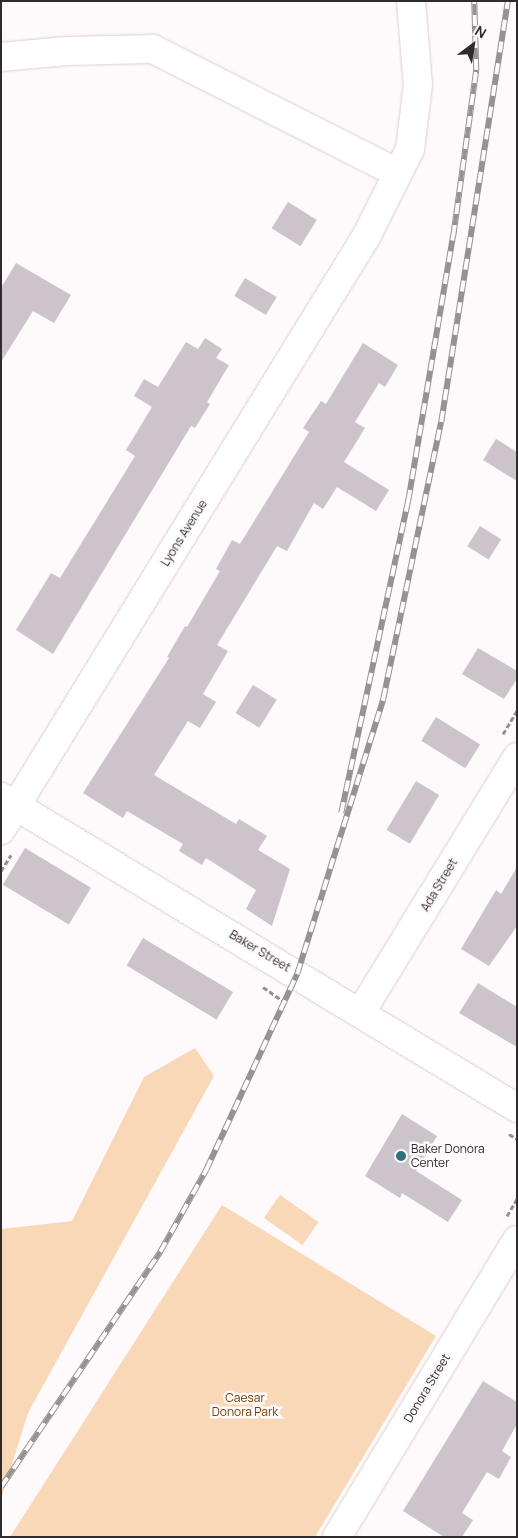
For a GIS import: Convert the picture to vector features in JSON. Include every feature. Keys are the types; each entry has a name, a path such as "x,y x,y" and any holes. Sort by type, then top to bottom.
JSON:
{"street":[{"name":"Lyons Avenue","path":"1,830 9,801 366,237 398,174 410,149 418,86 411,1"},
{"path":"1,57 67,50 153,49 398,174"},
{"name":"Ada Street","path":"360,1012 517,757"},
{"name":"Baker Street","path":"9,801 517,1108"},
{"name":"Donora Street","path":"337,1537 517,1240"}],"green space":[{"path":"195,1048 214,1076 28,1413 1,1499 1,1229 72,1221 144,1077"},
{"path":"280,1195 319,1222 302,1245 264,1218"},
{"name":"Caesar Donora Park","path":"222,1205 436,1336 315,1537 10,1537"}],"building":[{"path":"288,202 317,220 300,246 272,228"},
{"path":"16,263 71,295 54,323 33,311 1,362 1,288"},
{"path":"245,278 277,297 266,315 234,296"},
{"path":"205,338 222,349 216,358 229,365 207,402 210,404 195,428 191,426 53,654 16,630 51,573 60,578 135,456 126,450 152,407 134,396 144,379 158,387 186,342 198,349"},
{"path":"363,343 398,365 385,387 379,383 355,422 365,428 344,462 389,490 376,511 337,487 323,509 314,503 287,551 277,546 217,645 228,651 203,694 216,702 200,728 188,721 154,775 236,824 239,819 267,836 258,850 290,869 272,926 246,909 256,890 206,858 202,865 179,851 183,844 127,811 123,818 83,793 169,658 167,657 185,626 187,627 220,571 216,569 232,540 240,544 309,432 303,428 321,401 326,404"},
{"path":"496,439 517,452 517,481 483,460"},
{"path":"480,526 501,539 488,560 467,546"},
{"path":"478,648 517,671 517,679 504,699 462,674"},
{"path":"253,685 277,700 259,728 236,713"},
{"path":"436,717 480,745 465,768 421,741"},
{"path":"416,781 439,795 410,844 387,830"},
{"path":"25,848 91,888 69,925 3,885"},
{"path":"517,867 517,926 489,966 461,949 496,890 501,894"},
{"path":"143,938 233,992 217,1020 127,965"},
{"path":"478,983 517,1007 517,1047 459,1013"},
{"name":"Baker Donora Center","path":"402,1114 437,1136 416,1171 462,1200 448,1222 402,1193 400,1198 365,1176"},
{"path":"483,1381 517,1402 517,1424 502,1451 511,1457 499,1479 487,1472 462,1513 473,1520 462,1537 444,1537 403,1511"}],"railway":[{"path":"341,813 408,501 453,236 476,70 474,1"},
{"path":"1,1487 160,1252 206,1170 297,974 383,699 441,422 508,1"}],"place":[{"name":"Baker Donora Center","path":"401,1156"}]}
